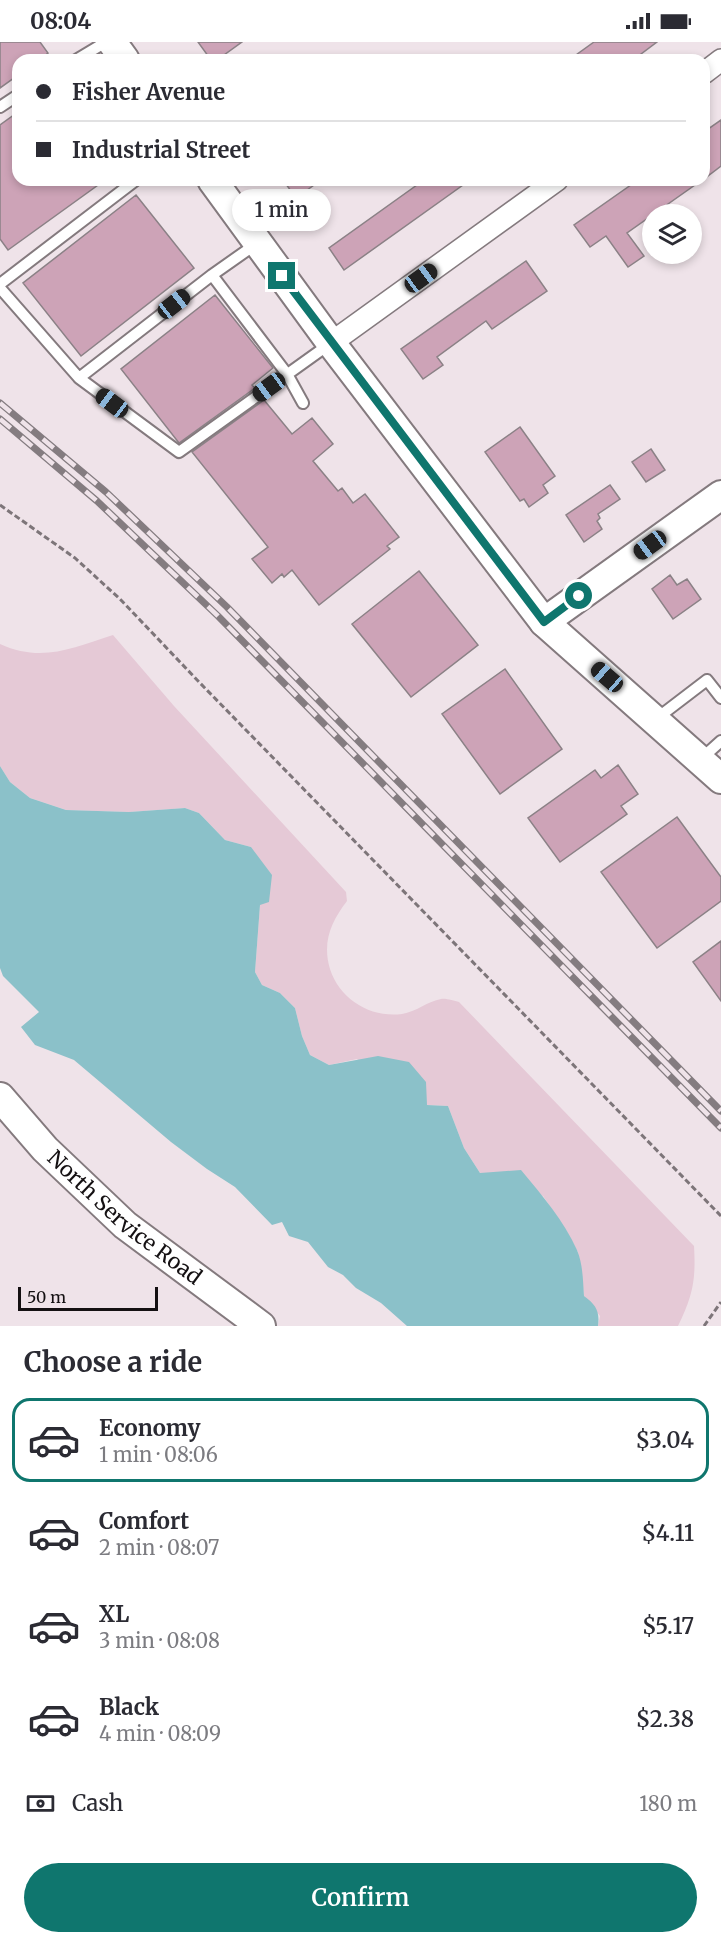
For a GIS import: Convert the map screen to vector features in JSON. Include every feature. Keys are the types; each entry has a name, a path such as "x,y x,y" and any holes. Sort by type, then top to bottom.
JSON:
{"street":[{"path":"217,186 331,343 544,622 721,779"},
{"path":"331,343 549,186"},
{"path":"544,622 721,495"},
{"name":"North Service Road","path":"0,1097 45,1149 125,1225 261,1326"}],"lane":[{"path":"86,54 106,42"},
{"path":"128,186 0,286 79,378 179,452 331,343"},
{"path":"79,378 258,242"},
{"path":"212,275 287,374 303,403"},
{"path":"655,719 707,680 721,698"},
{"path":"700,760 721,741"}],"path":[{"path":"0,505 75,558 120,598 208,692 721,1216"},
{"path":"704,1326 721,1302"}],"shaded area":[{"path":"113,635 174,706 346,892 347,901 332,925 327,950 330,969 341,990 358,1005 379,1013 407,1013 441,999 459,1002 694,1246 692,1287 678,1326 598,1326 600,1316 584,1296 578,1252 543,1196 480,1173 464,1148 448,1106 427,1105 357,1059 329,1065 310,1055 302,1036 295,1008 280,993 262,985 255,972 260,905 251,847 225,840 199,813 185,808 129,812 66,810 30,798 10,782 0,766 0,644 15,650 57,652"}],"water":[{"path":"0,766 10,782 30,798 66,810 129,812 185,808 199,813 225,840 251,847 272,875 269,902 260,905 255,972 262,985 280,993 295,1008 302,1036 310,1055 329,1065 378,1056 409,1062 426,1082 427,1105 448,1106 464,1148 480,1173 521,1170 552,1208 579,1255 584,1296 592,1302 596,1309 598,1326 407,1326 381,1303 356,1288 343,1275 328,1267 308,1242 289,1236 282,1222 272,1225 235,1187 171,1142 74,1060 35,1045 21,1027 39,1012 3,976 0,968"}],"building":[{"path":"0,42 40,42 47,54 12,54 12,79 0,88"},
{"path":"198,42 242,42 225,54 207,54"},
{"path":"594,42 657,42 641,54 577,54"},
{"path":"12,116 12,186 97,186 8,250 0,239 0,125"},
{"path":"721,120 721,166 710,174 710,128"},
{"path":"287,186 313,186 296,198"},
{"path":"416,186 462,186 344,270 329,248"},
{"path":"629,186 694,186 668,204 642,204 642,222 627,233 642,253 642,257 628,267 606,236 590,247 574,225"},
{"path":"136,195 194,268 81,356 23,283"},
{"path":"526,261 547,291 492,329 486,321 437,357 443,365 423,379 401,349"},
{"path":"215,295 273,368 252,385 255,388 179,443 121,369"},
{"path":"264,400 292,434 312,418 333,444 313,461 338,491 342,488 353,503 365,494 399,537 387,546 390,549 319,605 292,570 284,577 282,574 272,583 252,559 268,547 192,452"},
{"path":"520,427 555,476 543,485 548,493 529,507 524,499 520,501 485,452"},
{"path":"651,449 665,470 646,482 632,462"},
{"path":"610,485 620,499 598,514 600,518 597,521 602,529 584,542 566,515"},
{"path":"419,571 478,645 411,697 352,624"},
{"path":"670,575 677,585 687,579 701,599 673,619 652,589"},
{"path":"505,669 562,749 500,794 442,714"},
{"path":"618,765 638,794 621,806 627,814 560,862 528,818 595,770 601,778"},
{"path":"677,817 721,877 721,901 657,948 601,872"},
{"path":"721,941 721,1001 693,962"}],"railway":[{"path":"0,403 106,492 227,607 721,1111"},
{"path":"0,419 97,501 218,616 721,1128"}],"route":[{"path":"282,276 544,622 579,596"}]}
